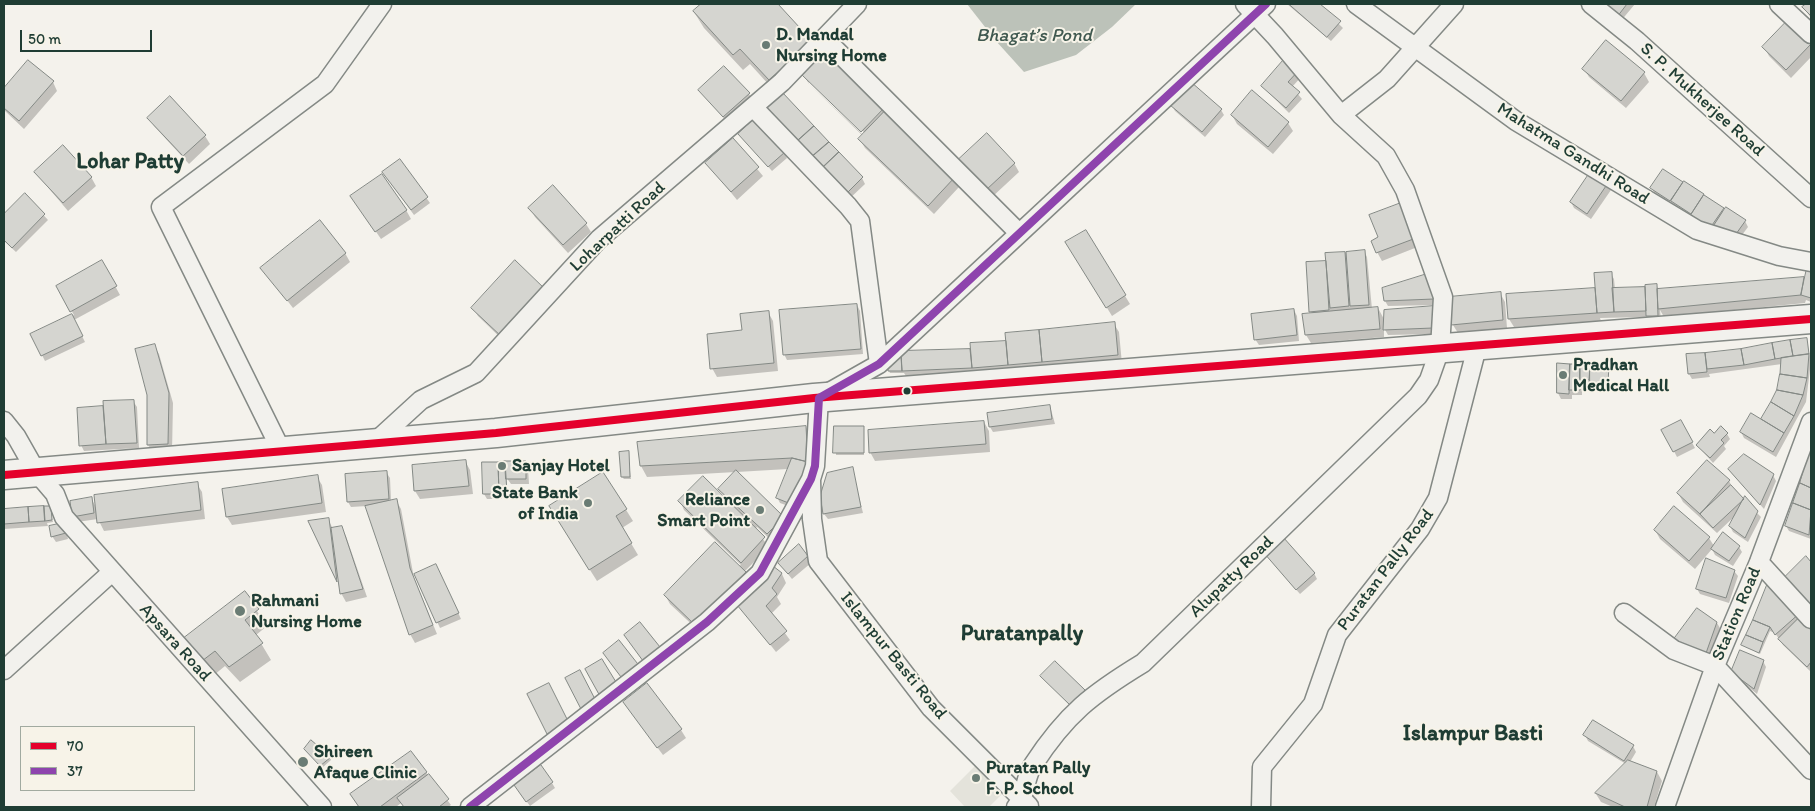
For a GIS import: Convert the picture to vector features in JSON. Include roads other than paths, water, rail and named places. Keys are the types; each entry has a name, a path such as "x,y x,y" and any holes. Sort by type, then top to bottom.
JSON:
{"main road":[{"path":"4,475 496,433 820,398 1811,319"}],"street":[{"path":"282,452 161,208 325,84 382,4"},
{"name":"Loharpatti Road","path":"374,443 421,400 476,373 599,239 782,82 857,4"},
{"name":"Mahatma Gandhi Road","path":"1356,4 1516,121 1698,230 1779,256 1811,262"},
{"path":"1341,115 1387,79 1454,4"},
{"name":"S. P. Mukherjee Road","path":"1591,4 1637,42 1811,198"},
{"path":"1779,4 1811,34"},
{"path":"470,807 707,622 760,573 811,479 815,466 820,398 879,364 1255,7"},
{"name":"Alupatty Road","path":"1023,805 1031,768 1054,734 1078,708 1111,683 1143,664 1418,396 1429,380 1440,349 1443,297 1405,190 1386,156 1341,115 1255,7"},
{"path":"824,38 1018,233"},
{"path":"753,107 848,206 860,221 879,364"},
{"name":"Puratan Pally Road","path":"1261,807 1262,767 1314,704 1337,635 1420,529 1438,498 1477,347"},
{"name":"Apsara Road","path":"4,421 16,436 37,473 55,494 64,517 322,807"},
{"name":"Station Road","path":"1665,807 1715,666 1759,562 1811,422"},
{"name":"Islampur Basti Road","path":"811,479 812,519 818,561 931,708 1023,805"},
{"path":"1759,562 1811,619"},
{"path":"4,670 112,572"},
{"path":"1624,613 1674,650 1715,666 1811,770"}],"water":[{"name":"Bhagat’s Pond","path":"967,4 1136,4 1112,27 1076,55 1024,72 996,41"}],"place":[{"name":"D. Mandal Nursing Home","path":"766,45"},
{"name":"Pradhan Medical Hall","path":"1563,375"},
{"name":"Sanjay Hotel","path":"502,466"},
{"name":"State Bank of India","path":"588,503"},
{"name":"Reliance Smart Point","path":"760,510"},
{"name":"Rahmani Nursing Home","path":"240,611"},
{"name":"Shireen Afaque Clinic","path":"303,762"},
{"name":"Puratan Pally F. P. School","path":"976,778"}],"district":[{"name":"Lohar Patty","path":"130,162"},
{"name":"Puratanpally","path":"1022,634"},
{"name":"Islampur Basti","path":"1473,734"}]}
